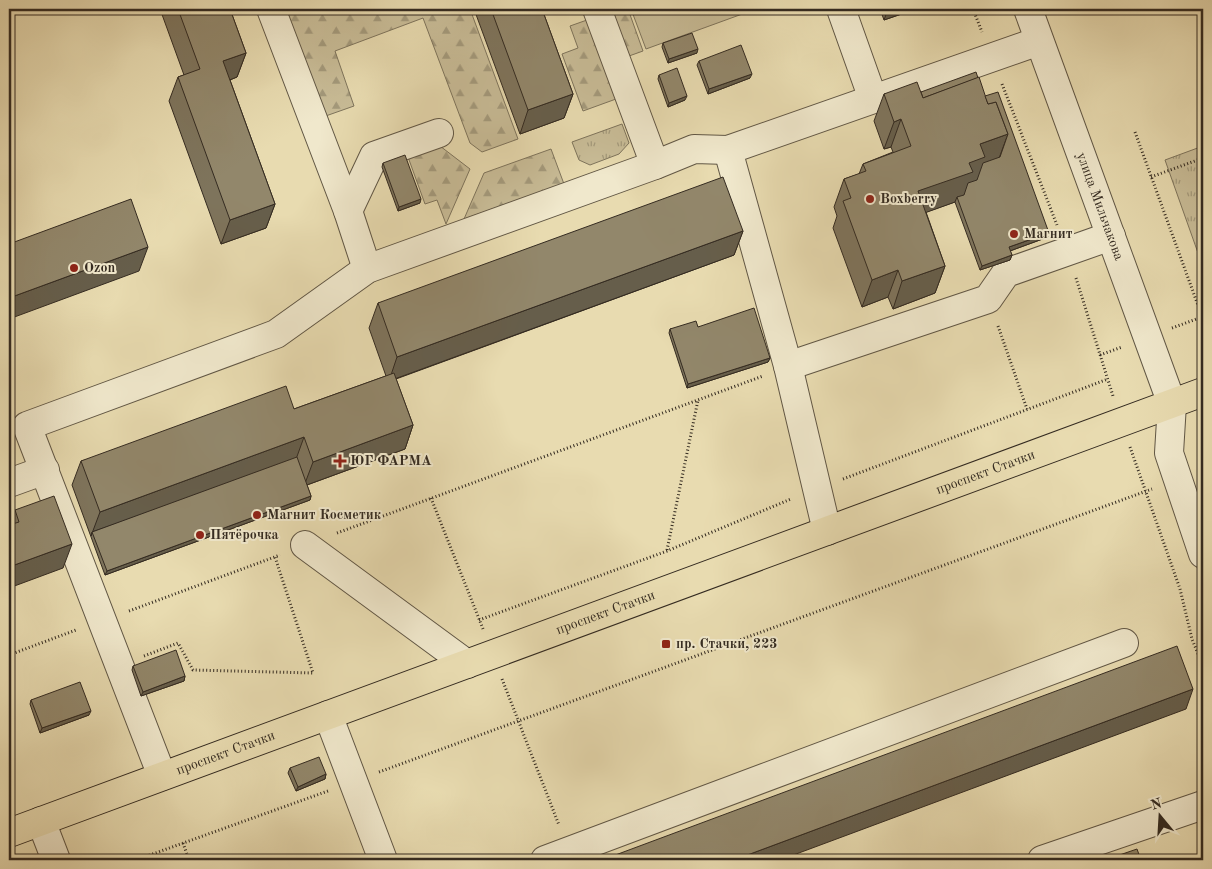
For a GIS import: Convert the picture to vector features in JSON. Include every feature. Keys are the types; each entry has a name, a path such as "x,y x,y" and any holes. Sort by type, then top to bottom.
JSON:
{"main road":[{"name":"проспект Стачки","path":"9,833 1203,392"}],"street":[{"path":"271,9 348,211 367,269"},
{"path":"597,9 655,165"},
{"path":"841,9 873,98"},
{"name":"улица Мильчакова","path":"1028,9 1172,404"},
{"path":"162,776 27,426 276,334 367,269 655,165 694,149 728,150 1040,40"},
{"path":"348,211 374,156 439,133"},
{"path":"728,150 788,366 827,531"},
{"path":"788,366 988,299 1006,273 1111,236"},
{"path":"1172,404 1169,453 1203,554"},
{"path":"9,483 45,470"},
{"path":"305,546 467,664"},
{"path":"557,856 1124,643"},
{"path":"328,715 383,860"},
{"path":"1042,860 1203,805"},
{"path":"41,821 56,860"}],"path":[{"path":"973,9 1067,251 1121,421 1180,589 1192,638 1203,666"},
{"path":"1135,132 1203,319"},
{"path":"1151,177 1203,158"},
{"path":"988,299 1027,410"},
{"path":"9,655 788,366"},
{"path":"667,551 698,400"},
{"path":"136,860 519,722 1178,479"},
{"path":"431,498 519,722 557,856"},
{"path":"119,665 178,643 193,670 313,673 275,557"},
{"path":"183,843 189,860"}],"green space":[{"path":"281,9 470,9 518,139 482,152 470,143 423,18 335,51 354,106 320,118"},
{"path":"612,9 628,9 643,51 629,56"},
{"path":"631,9 756,9 646,49"},
{"path":"587,20 616,99 583,111 562,54 578,48 570,26"},
{"path":"622,124 629,143 619,154 590,165 579,160 572,142"},
{"path":"440,146 470,169 446,224 437,200 425,204 408,157"},
{"path":"1203,146 1203,267 1165,160"},
{"path":"551,149 564,184 464,219 484,173"}],"building":[{"path":"178,9 230,9 246,53 223,61 275,204 230,220 178,77 200,69"},
{"path":"491,9 542,9 573,94 528,110"},
{"path":"692,33 698,49 669,59 663,43"},
{"path":"741,45 752,74 709,89 699,61"},
{"path":"677,68 687,96 669,103 659,75"},
{"path":"976,72 978,78 923,98 921,92"},
{"path":"979,77 988,104 996,102 1008,134 980,144 985,157 969,163 973,172 918,191 945,266 902,281 898,270 872,280 843,201 851,198 844,179 866,171 863,164 911,146 901,119 894,122 884,94 917,82 923,98"},
{"path":"998,92 1049,233 1009,247 1012,255 982,266 957,197 964,195 968,183 977,180 983,163 1000,157 1008,134 996,102 988,104 985,96"},
{"path":"405,155 421,199 399,207 383,163"},
{"path":"723,177 743,231 397,357 378,303"},
{"path":"131,199 148,247 9,298 9,244"},
{"path":"754,308 770,358 688,384 670,329 696,321 698,327"},
{"path":"394,373 413,425 313,462 304,437 100,512 81,461 286,386 294,409"},
{"path":"297,457 311,496 107,571 92,532"},
{"path":"54,496 72,544 9,567 9,525 19,522 15,510"},
{"path":"1177,646 1193,689 734,860 602,860"},
{"path":"176,650 185,676 143,692 133,666"},
{"path":"80,682 91,711 42,728 31,700"},
{"path":"319,757 326,774 298,787 290,768"},
{"path":"1137,849 1141,860 1105,860"}],"place":[{"name":"Boxberry","path":"870,199"},
{"name":"Магнит","path":"1014,234"},
{"name":"Ozon","path":"74,268"},
{"name":"ЮГ ФАРМА","path":"340,461"},
{"name":"Магнит Косметик","path":"257,515"},
{"name":"Пятёрочка","path":"200,535"},
{"name":"пр. Стачки, 223","path":"666,644"}]}
